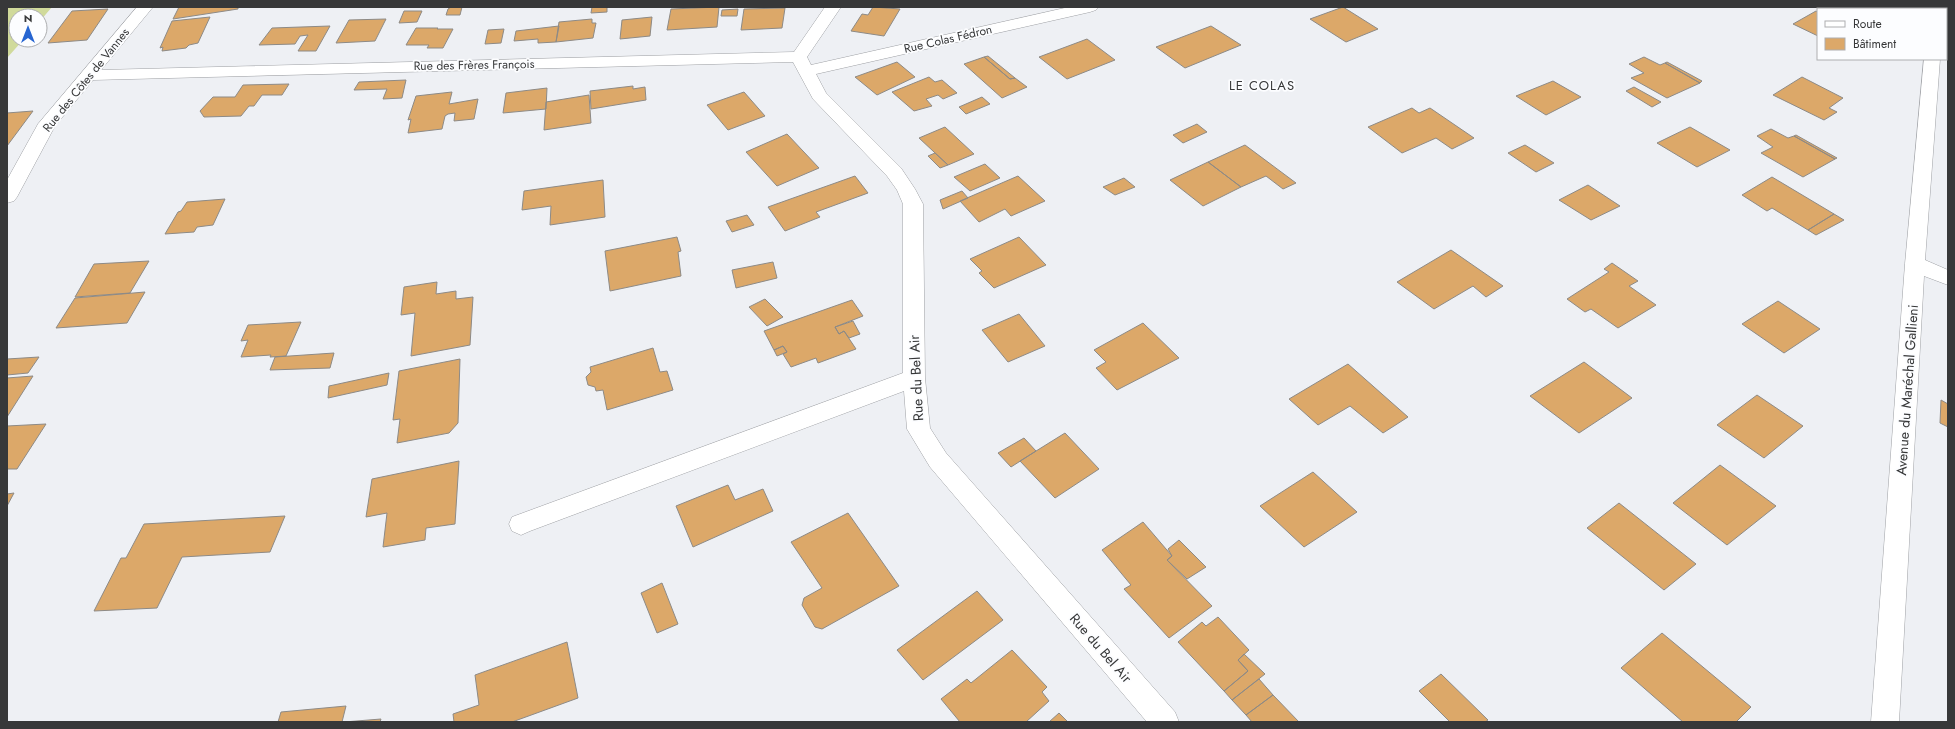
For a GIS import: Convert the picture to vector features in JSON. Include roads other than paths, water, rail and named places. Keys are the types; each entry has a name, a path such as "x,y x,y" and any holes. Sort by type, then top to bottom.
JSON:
{"street":[{"name":"Rue des Côtes de Vannes","path":"7,197 47,124 145,7"},
{"path":"803,64 833,7"},
{"name":"Rue Colas Fédron","path":"803,64 1090,7"},
{"name":"Avenue du Maréchal Gallieni","path":"1886,722 1915,264 1932,60"},
{"name":"Rue des Frères François","path":"88,75 803,64"},
{"name":"Rue du Bel Air","path":"803,64 819,95 894,172 906,189 913,204 914,378 919,428 938,460 1165,722"},
{"path":"1915,264 1948,278"},
{"path":"521,524 914,378"}],"district":[{"name":"LE COLAS","path":"1262,85"}]}
